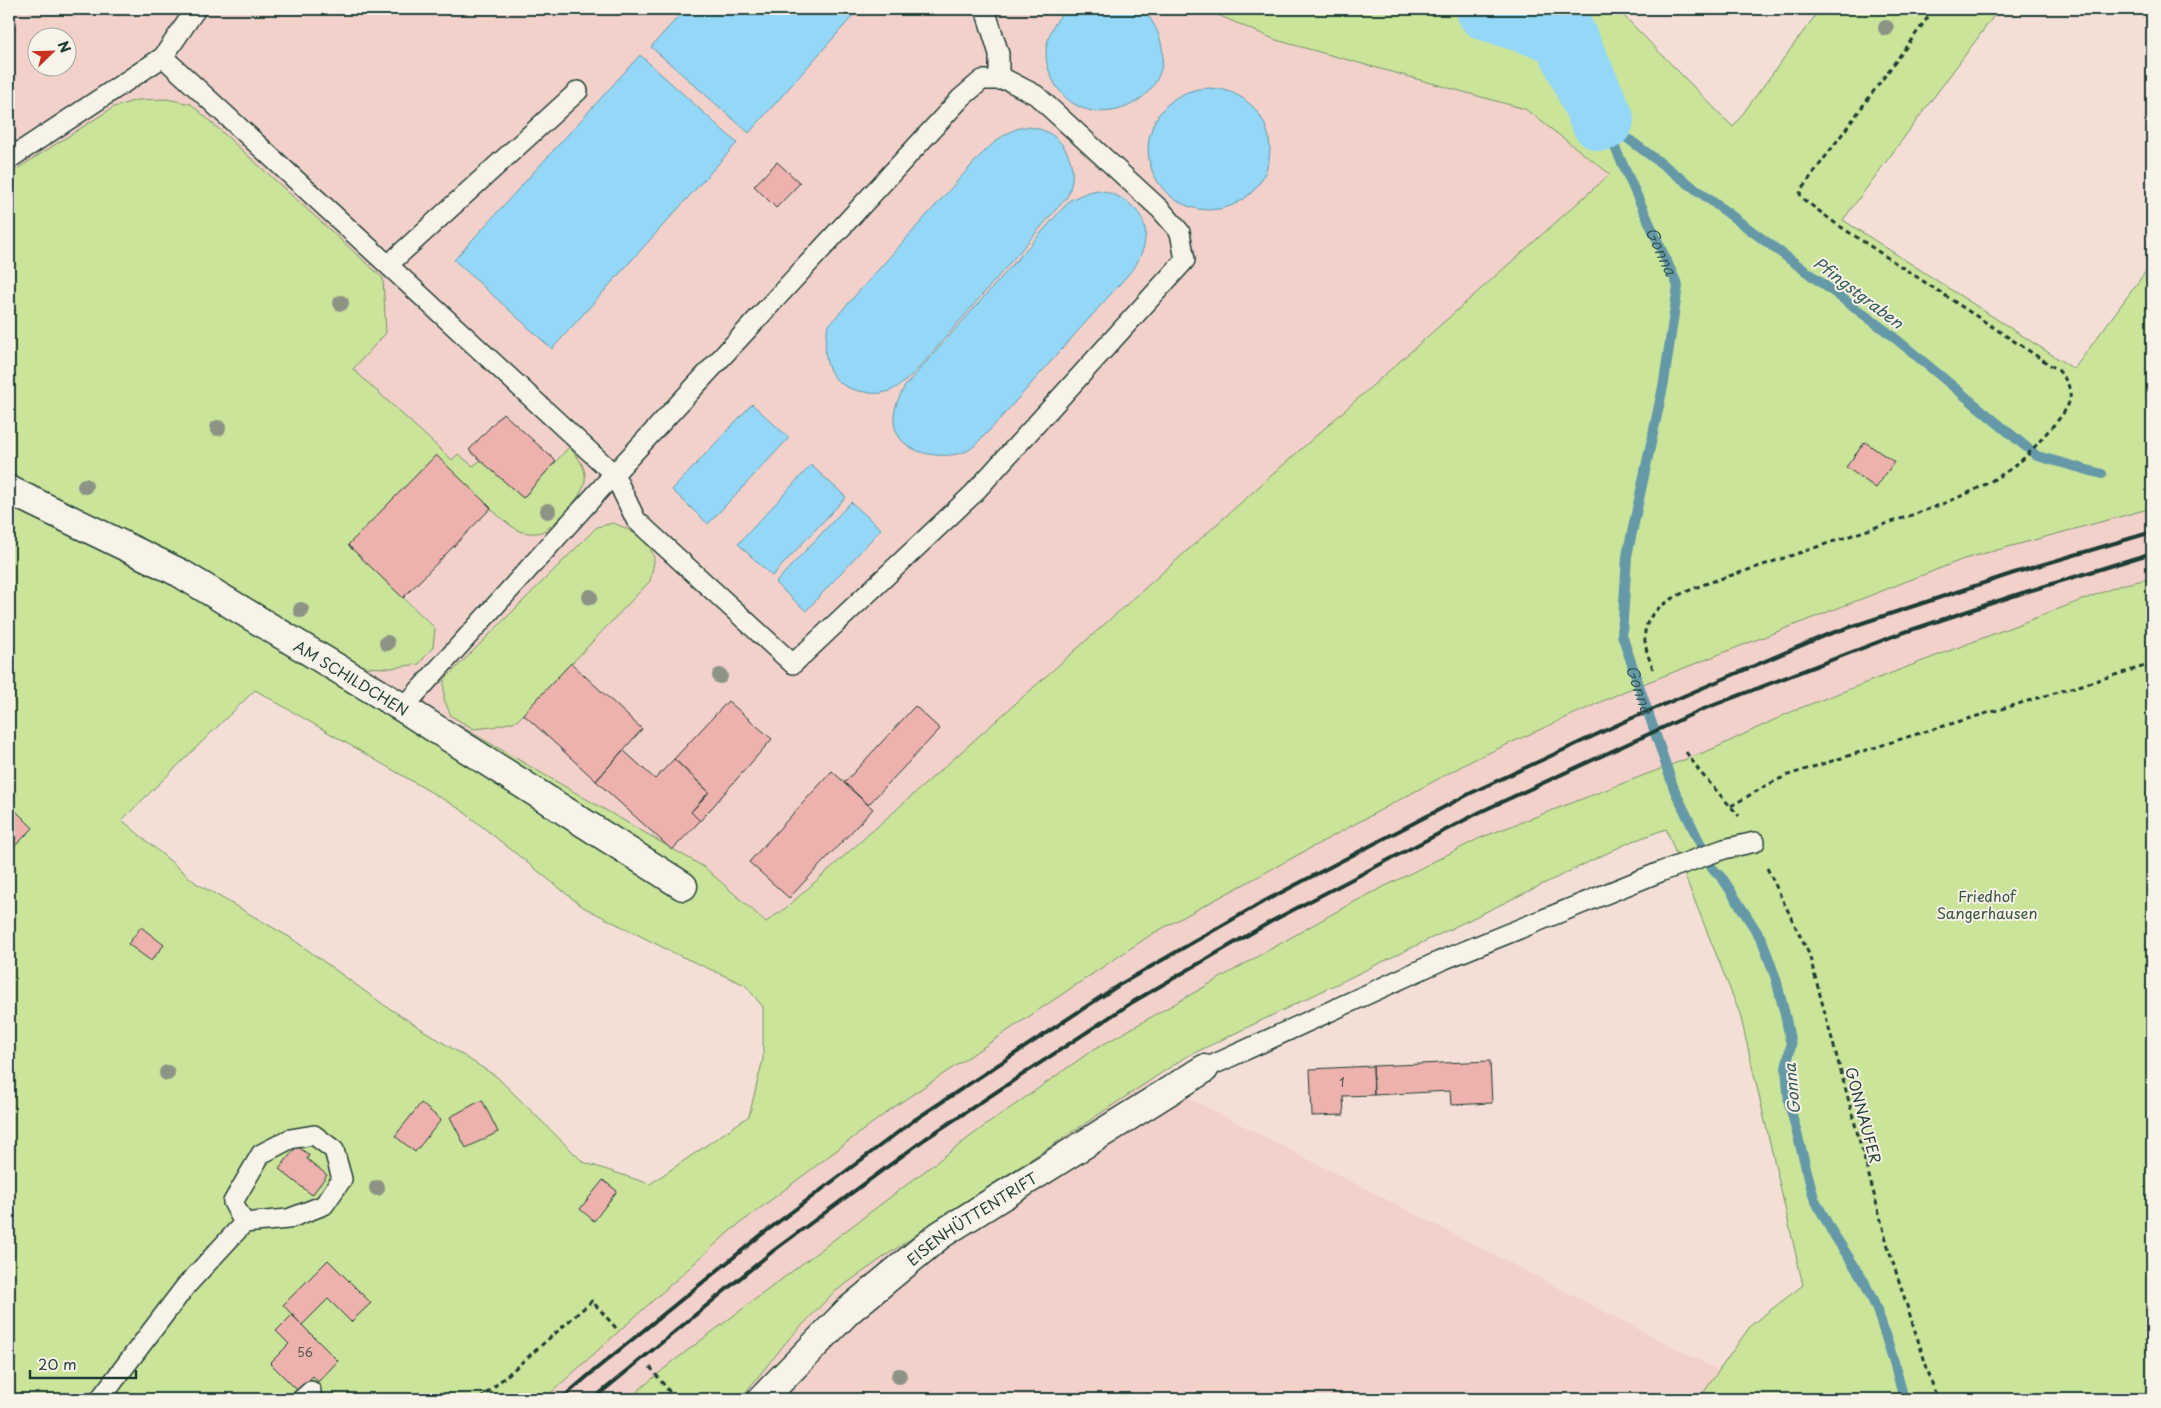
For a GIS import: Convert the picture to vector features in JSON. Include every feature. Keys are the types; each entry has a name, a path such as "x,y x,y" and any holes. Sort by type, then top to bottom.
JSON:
{"street":[{"name":"AM SCHILDCHEN","path":"9,490 180,573 403,708 683,886"},
{"name":"EISENHÜTTENTRIFT","path":"762,1399 848,1311 940,1236 1204,1069"}],"lane":[{"path":"9,159 163,57 196,9"},
{"path":"985,9 999,54 999,80"},
{"path":"163,57 614,474 636,520 793,664 973,494 1186,260 1180,232 1161,210 1036,95 1007,80 982,80 961,98 614,474 403,708"},
{"path":"389,264 578,91"},
{"path":"1204,1069 1440,962 1660,872 1724,848 1755,842"},
{"path":"100,1399 185,1287 244,1223 288,1219 324,1205 342,1179 334,1150 314,1136 290,1139 261,1154 233,1202 244,1223"}],"path":[{"path":"1653,669 1645,645 1644,632 1652,615 1667,601 1743,572 1911,515 1988,484 2019,462 2069,407 2071,400 2069,386 2058,370 1850,234 1815,208 1800,194 1934,9"},
{"path":"1686,752 1702,775 1731,806 1766,785 1795,773 1917,734 2152,664"},
{"name":"GONNAUFER","path":"1755,842 1809,954 1889,1250 1937,1399"},
{"path":"480,1399 592,1301 616,1328"},
{"path":"650,1366 674,1399"}],"shaded area":[{"path":"9,9 1204,9 1276,40 1525,109 1610,174 787,907 766,922 704,867 357,666 9,469"},
{"path":"2152,508 2152,578 2121,585 1795,710 1715,748 1480,838 1348,905 1090,1052 979,1130 671,1363 628,1399 544,1399 730,1231 891,1109 1152,934 1473,760 1625,691 1964,559"},
{"path":"1152,1079 1720,1371 1699,1399 740,1399 788,1340 833,1293 891,1252"}],"green space":[{"path":"1204,9 1601,9 1624,16 1733,127 1820,9 1999,9 1843,220 2074,369 2152,263 2152,508 1964,559 1625,691 1473,760 1152,934 891,1109 730,1231 544,1399 9,1399 9,174 114,107 137,100 166,99 191,104 383,278 386,333 353,369 452,460 458,454 473,466 481,460 523,498 569,447 583,466 585,481 580,494 568,510 541,532 522,532 504,521 436,456 349,546 435,628 433,647 419,664 391,668 358,667 704,867 766,922 787,907 1610,174 1525,109 1276,40","holes":["255,690 460,809 583,907 676,954 745,985 763,1007 763,1059 749,1116 650,1184 583,1162 497,1077 384,1005 291,938 196,883 122,820"]},
{"path":"613,523 640,537 650,549 654,562 650,581 517,721 474,729 451,716 444,699 444,680 597,527"},
{"name":"Friedhof Sangerhausen","path":"2152,578 2152,1399 1699,1399 1751,1325 1803,1285 1740,1014 1666,829 1628,843 1184,1058 891,1252 833,1293 788,1340 740,1399 628,1399 671,1363 979,1130 1090,1052 1348,905 1480,838 1715,748 1795,710 2121,585"}],"water":[{"path":"685,9 859,9 749,133 651,47"},
{"path":"1066,9 1143,9 1160,39 1162,66 1152,88 1134,103 1111,111 1086,110 1065,97 1049,71 1046,54 1051,30"},
{"path":"640,55 737,143 552,349 454,260"},
{"path":"1209,88 1232,93 1252,106 1265,126 1270,149 1265,172 1252,192 1232,205 1209,210 1186,205 1166,192 1153,172 1148,149 1153,126 1166,106 1186,93"},
{"path":"1022,127 1036,128 1048,132 1065,149 1070,160 1072,172 1067,197 919,368 899,386 885,392 868,393 842,384 834,377 826,360 825,349 828,326 978,158 1003,136"},
{"path":"1098,190 1124,200 1132,206 1143,221 1145,229 1144,243 1134,268 990,430 970,449 957,454 934,455 923,453 903,442 897,433 894,412 905,386 1070,200"},
{"path":"752,404 789,438 708,524 672,490"},
{"path":"811,465 846,497 772,576 738,544"},
{"path":"851,502 881,529 806,611 775,583"}],"building":[{"path":"777,162 800,183 776,208 754,186"},
{"path":"503,413 556,461 523,498 469,450"},
{"path":"1865,442 1894,462 1876,488 1846,467"},
{"path":"436,455 491,508 403,598 348,545"},
{"path":"571,663 642,729 596,781 523,714"},
{"path":"728,701 772,739 700,821 691,812 709,792 674,759"},
{"path":"915,706 940,729 868,805 844,783"},
{"path":"623,750 655,779 674,759 709,792 691,812 700,821 672,850 596,781"},
{"path":"832,771 873,809 789,898 749,862"},
{"path":"13,808 33,828 9,852 9,813"},
{"path":"141,927 164,945 151,961 128,944"},
{"path":"1490,1061 1492,1103 1451,1105 1450,1091 1374,1095 1373,1066"},
{"path":"1373,1066 1374,1095 1343,1096 1344,1115 1312,1116 1310,1069"},
{"path":"482,1100 498,1132 466,1148 450,1117"},
{"path":"421,1103 441,1120 415,1152 395,1136"},
{"path":"297,1146 309,1155 307,1159 327,1175 312,1195 279,1169"},
{"path":"603,1180 617,1191 594,1221 580,1209"},
{"path":"328,1260 371,1303 351,1322 328,1299 302,1325 283,1305"},
{"path":"292,1315 338,1361 318,1382 313,1376 298,1391 270,1363 289,1344 276,1331"}],"waterway":[{"name":"Gonna","path":"1488,9 1563,33 1602,119"},
{"name":"Gonna","path":"1602,119 1678,286 1664,382 1627,556 1622,635 1674,789 1712,868 1723,879 1762,940 1776,979 1786,1019 1791,1045 1786,1068 1789,1103 1814,1198 1831,1230 1864,1281 1877,1310 1904,1399"},
{"name":"Pfingstgraben","path":"1603,120 1890,334 2037,456 2102,474"}],"railway":[{"path":"561,1399 761,1235 913,1121 1119,985 1261,903 1471,793 1630,719 1826,635 2014,573 2152,532"},
{"path":"593,1399 773,1251 925,1139 1131,1003 1272,921 1480,812 1701,710 1899,634 2019,594 2152,553"}]}
